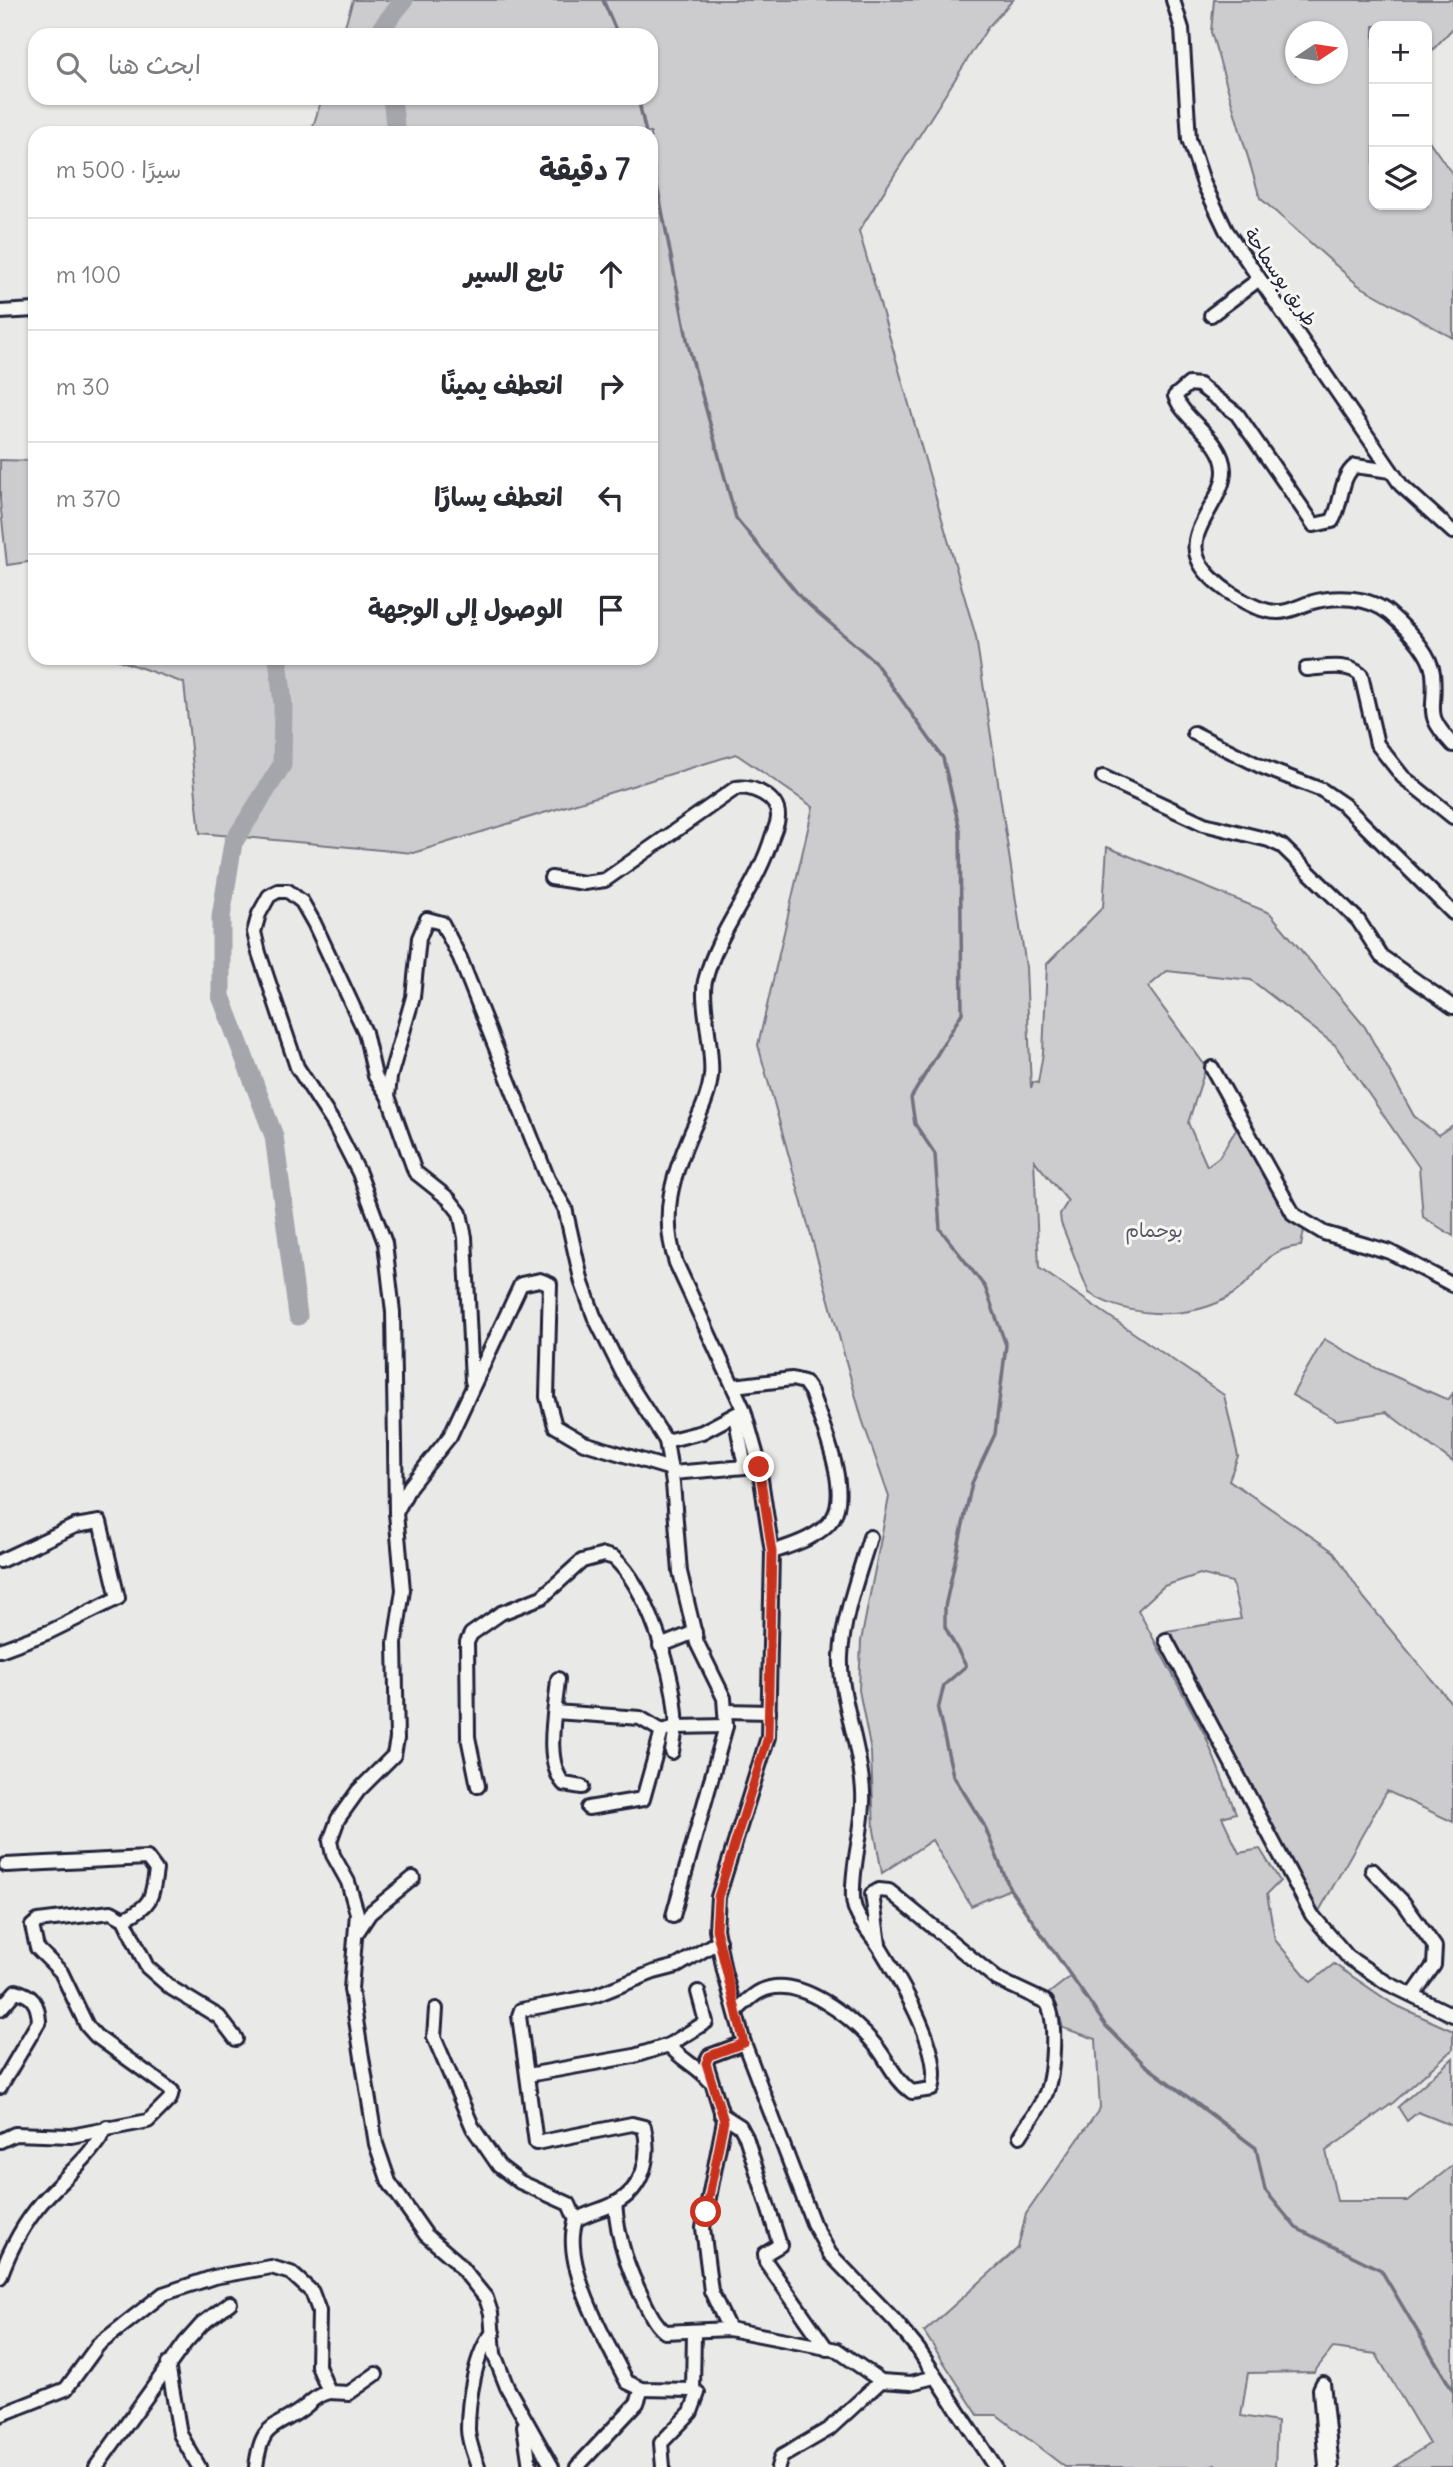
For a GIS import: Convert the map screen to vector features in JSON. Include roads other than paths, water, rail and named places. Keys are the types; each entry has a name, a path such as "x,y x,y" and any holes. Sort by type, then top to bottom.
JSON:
{"street":[{"name":"طريق بوسماحة","path":"1173,0 1182,29 1189,138 1205,184 1226,230 1401,485 1453,532"},
{"path":"1211,315 1258,280"},
{"path":"0,312 28,310"},
{"path":"1391,471 1364,465 1355,466 1347,472 1338,511 1332,521 1314,525 1227,404 1199,385 1189,384 1175,396 1178,405 1205,434 1224,467 1223,481 1196,538 1197,558 1208,575 1222,589 1278,613 1338,598 1372,603 1389,614 1429,659 1433,673 1431,716 1453,745"},
{"path":"1306,670 1339,666 1355,670 1361,675 1377,744 1403,777 1453,817"},
{"path":"1194,733 1260,766 1322,790 1344,805 1453,912"},
{"path":"1103,777 1204,824 1269,840 1282,846 1358,920 1381,956 1453,1007"},
{"path":"551,878 584,883 605,880 736,788 756,789 775,803 779,816 764,864 719,944 704,983 711,1075 706,1100 679,1161 667,1210 667,1238 676,1264 734,1386 745,1467"},
{"path":"472,1385 465,1237 460,1213 449,1199 415,1172 388,1096 375,1076 365,1032 314,923 302,902 288,891 278,891 270,897 259,914 254,932 259,953 297,1067 334,1124 359,1173 385,1243 393,1312 396,1513 404,1590 395,1643 396,1746 394,1755 358,1791 338,1819 330,1841 333,1856 348,1882 357,1913 351,1989 376,2144 389,2182 426,2235 475,2281 488,2305 494,2354 522,2415 552,2467"},
{"path":"388,1096 390,1077 413,997 419,939 426,919 442,923 460,958 548,1179 565,1208 582,1283 594,1316 623,1374 666,1441 672,1471 680,1572 695,1632 724,1698 726,1711 726,1726 673,1916"},
{"path":"1212,1068 1294,1215 1324,1233 1390,1252 1453,1285"},
{"path":"396,1513 410,1486 450,1436 521,1284 540,1280 550,1284 547,1397 555,1426 584,1443 672,1471 759,1467"},
{"path":"734,1386 792,1378 804,1382 811,1392 836,1469 838,1503 832,1519 807,1540 772,1552"},
{"path":"666,1441 702,1432 739,1413"},
{"path":"739,1413 759,1467 772,1552 768,1737 718,1897 719,1941 736,2011 744,2043 813,2223 830,2254 895,2320 995,2467"},
{"path":"0,1561 75,1526 100,1522 118,1598 13,1648 0,1650"},
{"path":"736,2011 760,1991 779,1986 804,1989 843,2015 875,2045 902,2085 912,2092 932,2089 936,2077 934,2060 912,2005 880,1948 858,1916 853,1898 863,1794 858,1746 841,1657 847,1617 870,1537"},
{"path":"478,1786 468,1737 467,1642 479,1626 501,1613 542,1597 582,1561 604,1555 614,1558 625,1568 637,1587 660,1646 667,1667 676,1727 672,1752"},
{"path":"660,1646 695,1632"},
{"path":"1166,1640 1312,1915 1348,1957 1387,1983 1453,2015"},
{"path":"558,1679 554,1759 558,1778 564,1784 582,1787"},
{"path":"726,1711 769,1712"},
{"path":"555,1712 640,1718 662,1731 676,1727 726,1726"},
{"path":"588,1808 643,1799 662,1731"},
{"path":"6,1865 147,1858 156,1870 153,1892 148,1905 124,1919"},
{"path":"1372,1870 1402,1902 1435,1948 1434,1965 1413,1995"},
{"path":"354,1936 370,1913 412,1878"},
{"path":"880,1948 872,1894 879,1890 889,1891 997,1979 1045,2001 1051,2008 1052,2056 1046,2093 1020,2136"},
{"path":"0,2141 15,2134 55,2138 148,2121 170,2099 172,2091 96,2036 87,2026 61,1972 37,1948 32,1926 53,1916 111,1912 124,1919 147,1967 171,1988 219,2017 236,2039"},
{"path":"536,2143 521,2010 594,1996 654,1972 677,1966 719,1941"},
{"path":"0,2009 16,1991 29,1994 38,2008 40,2021 0,2087"},
{"path":"528,2075 634,2056 669,2045 706,2022 698,1992"},
{"path":"436,2009 434,2037 473,2128 499,2166 520,2182 569,2204 576,2220 572,2241 582,2287 627,2382 642,2389 694,2390 698,2393 691,2412 661,2443 663,2467"},
{"path":"729,2329 711,2291 703,2228 723,2127 706,2063 709,2056 744,2043"},
{"path":"669,2045 675,2053 697,2066 711,2083"},
{"path":"721,2114 740,2126 758,2169 780,2245 765,2254 766,2262 827,2349"},
{"path":"525,2151 536,2143 632,2124 644,2127 646,2165 629,2194 576,2220"},
{"path":"0,2277 12,2246 26,2222 91,2154 107,2127"},
{"path":"615,2203 622,2255 654,2320 665,2332 729,2329 837,2350 881,2381 911,2383 934,2377"},
{"path":"0,2415 66,2389 98,2345 163,2294 214,2277 271,2267 291,2273 312,2292 319,2311 318,2366 329,2392"},
{"path":"96,2467 168,2364 202,2324 230,2303"},
{"path":"694,2331 694,2390"},
{"path":"478,2467 468,2430 479,2356 485,2341 493,2333"},
{"path":"168,2364 180,2434 199,2467"},
{"path":"256,2467 263,2436 272,2424 306,2406 313,2397 329,2392 349,2393 376,2374"},
{"path":"778,2467 781,2456 829,2430 881,2381"},
{"path":"1326,2467 1320,2389 1323,2383 1332,2467"},
{"path":"577,2467 637,2403 642,2389"},
{"path":"522,2415 530,2467"}],"waterway":[{"path":"383,28 404,0"},
{"path":"603,0 615,28"},
{"path":"393,105 395,126"},
{"path":"640,105 644,126"},
{"path":"658,190 688,344 736,518 802,599 874,661 943,758 960,830 962,1013 911,1098 915,1124 935,1154 940,1229 985,1287 1006,1345 995,1434 972,1483 945,1607 945,1627 966,1666 944,1685 938,1710 953,1775 984,1825 1010,1889 1106,2026 1145,2065 1256,2148 1265,2190 1296,2228 1381,2270 1453,2391"},
{"path":"279,665 283,705 282,765 233,843 221,917 221,996 274,1136 298,1316"}],"park label":[{"name":"بوحمام","path":"1154,1230"}]}
